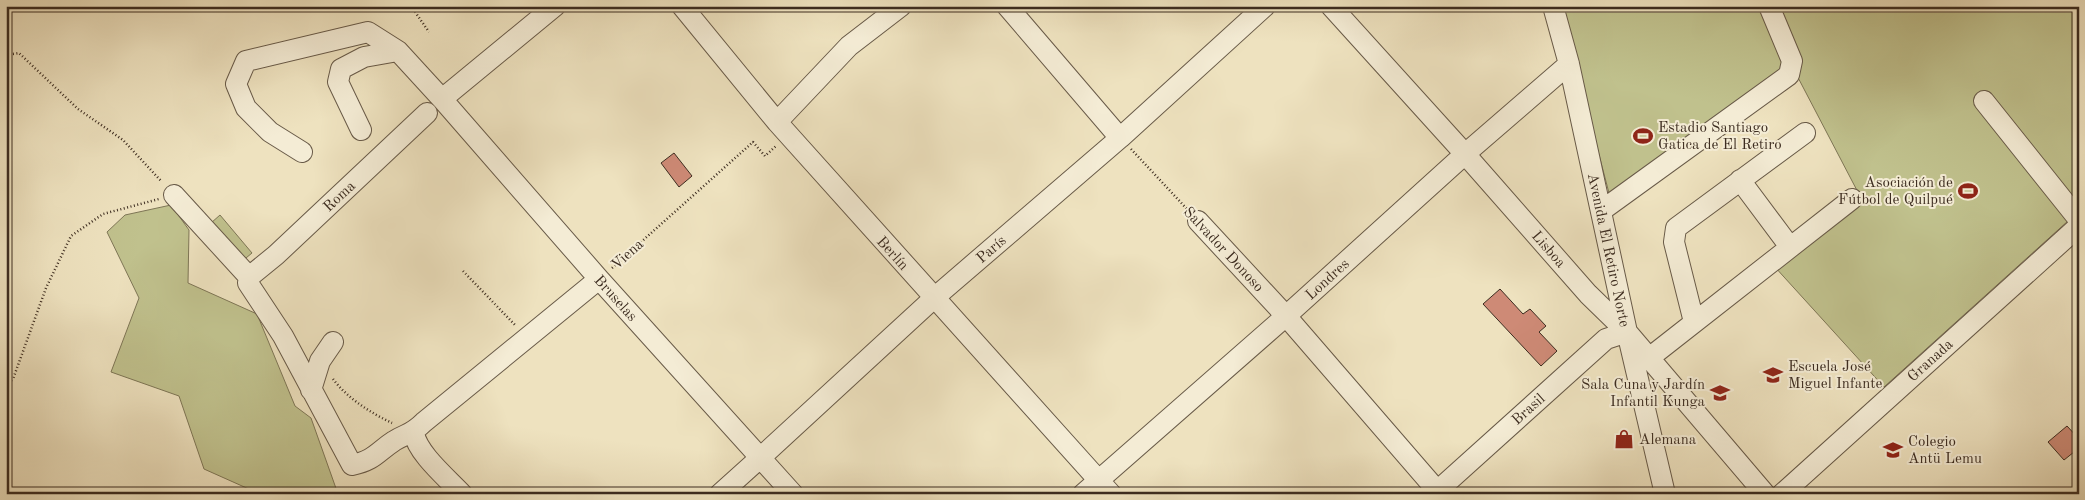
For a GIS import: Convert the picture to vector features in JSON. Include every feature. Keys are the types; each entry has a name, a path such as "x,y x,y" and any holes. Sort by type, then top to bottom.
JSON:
{"street":[{"path":"442,99 555,6"},
{"name":"Berlín","path":"682,6 783,129 1104,487"},
{"path":"783,129 849,46 901,6"},
{"path":"1007,6 1120,138"},
{"name":"París","path":"720,494 934,298 1120,138 1265,6"},
{"name":"Lisboa","path":"1331,6 1588,294 1627,332 1765,494"},
{"name":"Avenida El Retiro Norte","path":"1553,6 1569,64 1627,332 1665,494"},
{"path":"1601,211 1789,75 1792,61 1769,6"},
{"name":"Bruselas","path":"302,152 270,132 246,108 236,84 246,61 368,32 398,51 599,279 793,494"},
{"path":"361,130 338,82 342,69 364,57 398,51"},
{"name":"Londres","path":"1083,494 1104,487 1286,316 1465,154 1569,64"},
{"path":"1984,101 2079,220"},
{"name":"Roma","path":"249,277 276,256 427,113"},
{"path":"1694,322 1674,242 1675,232 1679,225 1805,133"},
{"path":"1740,180 1790,248"},
{"path":"174,195 249,277 248,283 283,336 311,390"},
{"path":"1648,358 1852,199"},
{"name":"Salvador Donoso","path":"1198,221 1286,316 1437,493"},
{"name":"Granada","path":"1782,494 2079,226"},
{"name":"Viena","path":"311,390 352,465 365,462 379,454 394,441 414,433 424,422 599,279"},
{"name":"Brasil","path":"1437,493 1606,339 1627,332"},
{"path":"311,390 320,361 333,342"},
{"path":"414,433 416,441 422,450 462,494"}],"path":[{"path":"411,6 429,32"},
{"path":"6,54 19,53 78,109 123,140 174,195 102,214 71,236 46,288 13,380 6,385"},
{"name":"Viena","path":"599,279 753,142 765,156 783,129"},
{"name":"Salvador Donoso","path":"1120,138 1198,221"},
{"path":"463,270 522,333"}],"green space":[{"path":"1560,6 2079,6 2079,211 1884,387 1774,266 1862,200 1793,68 1609,193"},
{"path":"171,205 189,230 188,283 257,314 295,406 311,418 338,494 260,494 204,469 179,396 111,372 139,298 107,232 125,215"},
{"path":"220,215 252,253 234,268 202,231"}],"building":[{"path":"674,153 692,176 679,187 661,163"},
{"path":"1500,289 1523,314 1530,309 1546,326 1539,332 1557,351 1541,366 1483,304"},
{"path":"2067,426 2079,439 2079,448 2064,460 2048,442"}],"place":[{"name":"Estadio Santiago Gatica de El Retiro","path":"1643,136"},
{"name":"Asociación de Fútbol de Quilpué","path":"1968,191"},
{"name":"Escuela José Miguel Infante","path":"1773,375"},
{"name":"Sala Cuna y Jardín Infantil Kunga","path":"1720,393"},
{"name":"Alemana","path":"1624,439"},
{"name":"Colegio Antü Lemu","path":"1893,450"}]}
